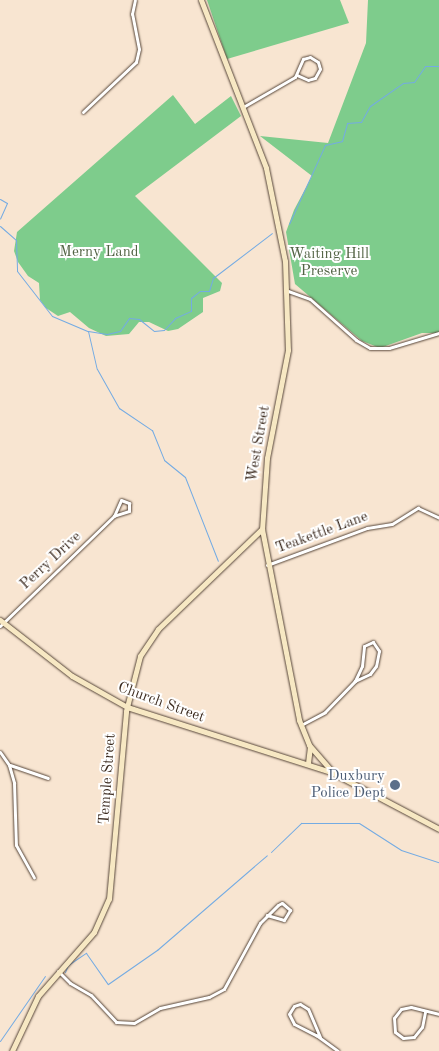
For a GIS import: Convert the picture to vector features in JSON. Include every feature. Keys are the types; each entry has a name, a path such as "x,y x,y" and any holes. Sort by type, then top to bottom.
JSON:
{"main road":[{"name":"West Street","path":"201,0 273,196 282,240 288,291 287,364 267,458 262,529 267,565 300,725 310,746 333,773 439,829"},
{"name":"Temple Street","path":"12,1051 32,1006 57,970 90,937 109,899 127,707 138,661 150,640 262,529"},
{"name":"Church Street","path":"1,623 72,676 127,707 308,763 333,773"},
{"path":"308,763 310,746"}],"street":[{"path":"83,112 136,62 139,49 132,14 135,0"},
{"path":"242,108 297,75 303,59 310,57 318,62 320,69 315,78 308,80 297,75"},
{"path":"288,291 310,299 356,340 370,348 389,348 439,333"},
{"name":"Perry Drive","path":"1,623 114,516 120,501 128,502 130,511 114,516"},
{"name":"Teakettle Lane","path":"267,565 367,528 392,524 418,508 439,518"},
{"path":"300,725 325,712 355,681 362,666 364,646 373,642 379,651 376,666 370,674 355,681"},
{"path":"0,752 9,765 14,783 16,845 34,877"},
{"path":"9,765 48,778"},
{"path":"57,970 70,983 91,995 116,1022 134,1023 160,1008 209,997 224,989 237,970 256,928 267,916 282,903 290,910 284,920 267,916"},
{"path":"320,1038 308,1009 300,1004 293,1007 289,1014 292,1023 320,1038 338,1051"},
{"path":"425,1012 422,1026 414,1037 403,1038 395,1032 393,1020 398,1010 411,1007 439,1014"}],"green space":[{"path":"207,0 340,0 349,23 227,59"},
{"name":"Waiting Hill Preserve","path":"368,0 439,0 439,333 422,333 380,348 362,341 295,284 286,232 294,210 312,176 260,136 328,143 366,43"},
{"name":"Merny Land","path":"173,95 195,124 231,96 241,116 135,196 222,283 220,291 203,298 203,312 178,329 168,331 149,322 139,322 129,334 106,336 89,328 70,312 58,316 46,308 40,300 39,283 28,276 18,262 14,251 17,232"}],"waterway":[{"path":"289,224 325,145 342,141 347,123 361,122 370,106 403,83 414,82 425,66 439,66"},
{"path":"0,199 7,203 0,219"},
{"path":"0,226 16,240 17,271 52,316 88,331 107,334 120,331 129,318 139,319 154,331 164,330 175,318 191,311 191,298 200,291 209,291 213,278 272,233"},
{"path":"88,331 97,369 119,408 152,430 164,460 185,477 218,561"},
{"path":"271,852 301,823 359,823 401,850 439,862"},
{"path":"65,972 68,965 86,953 108,984 157,950 267,855"},
{"path":"0,1041 45,976"}],"place":[{"name":"Duxbury Police Dept","path":"395,785"}]}
